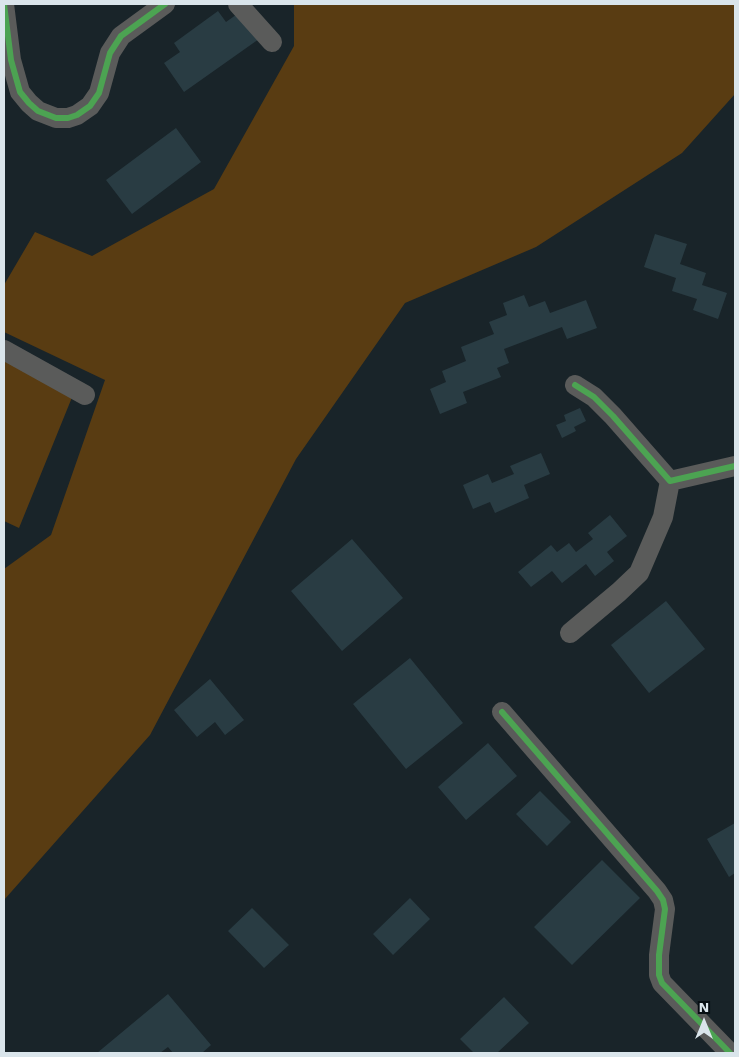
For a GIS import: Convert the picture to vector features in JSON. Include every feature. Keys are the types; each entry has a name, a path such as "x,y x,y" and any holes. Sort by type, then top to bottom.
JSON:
{"street":[{"path":"4,4 11,60 20,92 38,111 56,118 68,118 77,115 95,101 115,44 121,36 165,4"},
{"path":"238,4 272,42"},
{"path":"4,350 85,395"},
{"path":"575,385 594,397 614,416 670,481"},
{"path":"670,481 735,466"},
{"path":"570,633 619,592 638,573 663,516 670,481"},
{"path":"502,712 657,891 663,900 665,909 658,955 658,976 662,983 730,1053"}],"shaded area":[{"path":"294,4 735,4 735,94 682,153 536,247 405,303 296,459 150,735 4,900 4,569 51,535 105,380 4,332 4,285 35,232 92,256 214,189 294,46"},
{"path":"4,345 77,385 19,528 4,521"}],"building":[{"path":"218,11 226,22 240,12 259,39 184,92 164,63 180,52 174,43"},
{"path":"176,128 201,162 132,214 106,180"},
{"path":"655,234 687,244 680,264 706,273 702,285 727,293 718,319 693,310 697,299 672,291 676,278 644,267"},
{"path":"524,295 529,307 545,301 550,313 586,300 597,328 567,339 562,327 504,349 509,363 497,368 501,377 463,392 467,403 440,414 430,389 446,382 442,371 466,361 461,347 494,334 489,322 507,315 503,303"},
{"path":"580,408 586,421 574,427 576,431 562,438 556,425 566,421 564,415"},
{"path":"541,453 550,474 524,485 529,498 495,513 490,502 473,509 463,485 488,474 492,483 514,474 510,466"},
{"path":"610,515 627,536 607,552 614,561 595,576 586,564 562,583 552,571 531,587 518,572 551,545 557,552 569,543 576,552 593,539 588,533"},
{"path":"352,539 403,598 342,651 291,591"},
{"path":"666,601 705,649 649,693 611,645"},
{"path":"410,658 463,723 406,769 353,704"},
{"path":"210,679 244,720 225,735 215,722 197,737 174,710"},
{"path":"488,743 517,776 466,820 438,787"},
{"path":"540,791 571,822 547,846 516,814"},
{"path":"735,823 735,873 729,877 707,839"},
{"path":"602,860 640,898 572,965 534,927"},
{"path":"410,898 430,919 393,955 373,934"},
{"path":"252,908 289,945 264,968 228,931"},
{"path":"168,994 211,1045 202,1053 173,1053 168,1047 160,1053 97,1053"},
{"path":"504,997 529,1023 497,1053 474,1053 460,1039"}],"cycle path":[{"path":"4,4 11,60 20,92 38,111 56,118 68,118 77,115 90,106 99,93 110,53 121,36 165,4"},
{"path":"575,385 594,397 613,416 670,481 735,466"},
{"path":"502,712 657,891 663,900 665,909 659,955 659,975 662,983 730,1053"}]}
